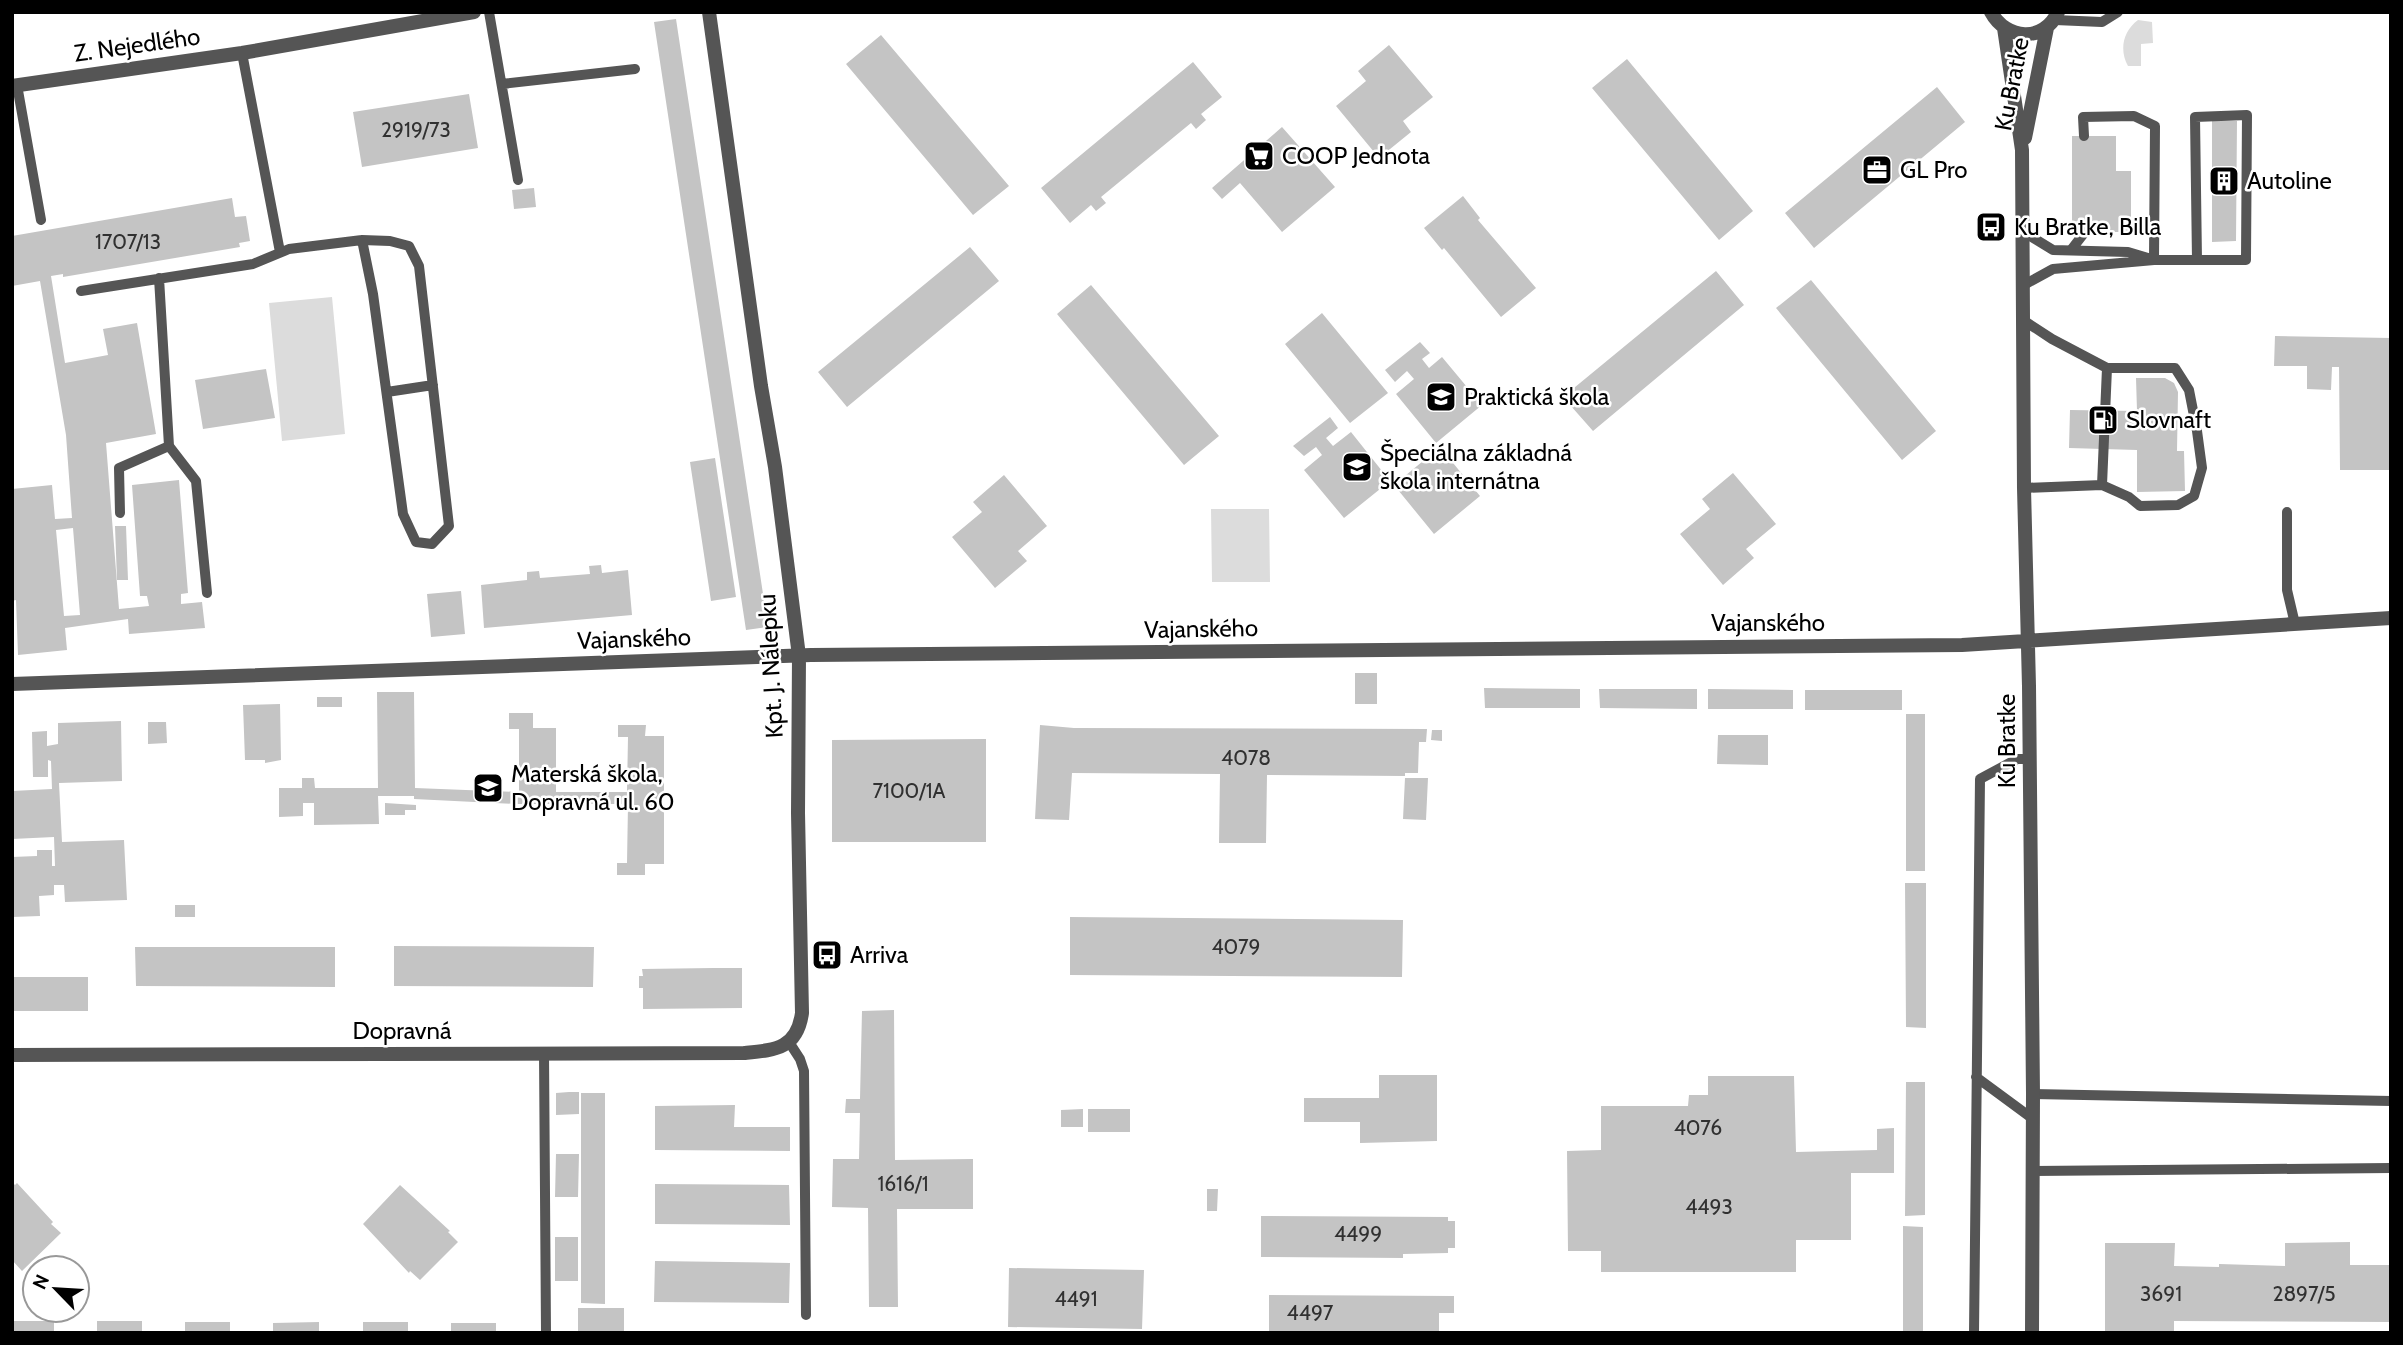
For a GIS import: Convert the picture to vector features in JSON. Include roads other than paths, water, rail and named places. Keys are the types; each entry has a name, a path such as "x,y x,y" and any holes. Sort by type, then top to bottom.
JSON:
{"street":[{"name":"Z. Nejedlého","path":"15,86 242,52 474,12"},
{"name":"Kpt. J. Nálepku","path":"709,12 761,386 775,467 799,656 798,813 802,1013 800,1027 789,1042"},
{"path":"1989,13 2004,28 2025,35 2053,20"},
{"name":"Ku Bratke","path":"2022,150 2053,20"},
{"name":"Ku Bratke","path":"2004,28 2022,150 2033,1094 2032,1333"},
{"name":"Vajanského","path":"12,684 799,656 1949,645 2391,618"},
{"name":"Dopravná","path":"12,1055 744,1053 772,1050 789,1042"}],"lane":[{"path":"489,12 518,180"},
{"path":"2053,20 2102,22 2118,12"},
{"path":"242,52 280,252"},
{"path":"502,84 635,69"},
{"path":"15,86 41,220"},
{"path":"2022,286 2053,270 2154,260 2197,260 2246,260 2247,115 2195,117 2197,260"},
{"path":"2084,136 2083,117 2134,116 2155,125 2154,260"},
{"path":"2022,231 2053,250 2129,252 2154,260"},
{"path":"2071,250 2085,232"},
{"path":"81,290 253,264 289,248 362,240 390,241 409,246 419,266 449,526 432,544 416,542 403,513 373,294 362,240"},
{"path":"159,278 169,446 196,481 207,593"},
{"path":"2022,320 2107,368 2175,368 2189,390 2202,468 2194,496 2178,505 2140,506 2129,497 2102,485 2024,488"},
{"path":"2102,485 2107,368"},
{"path":"387,392 433,385"},
{"path":"120,513 119,468 169,446"},
{"path":"2287,512 2287,590 2295,624"},
{"path":"1974,1333 1980,779 2017,759 2030,759"},
{"path":"789,1042 804,1071 806,1315"},
{"path":"544,1053 546,1333"},
{"path":"1976,1077 2033,1119"},
{"path":"2033,1094 2391,1101"},
{"path":"2033,1171 2391,1168"}],"place":[{"name":"COOP Jednota","path":"1259,156"},
{"name":"GL Pro","path":"1877,170"},
{"name":"Autoline","path":"2224,181"},
{"name":"Ku Bratke, Billa","path":"1991,227"},
{"name":"Praktická škola","path":"1441,397"},
{"name":"Slovnaft","path":"2103,420"},
{"name":"Špeciálna základná škola internátna","path":"1357,467"},
{"name":"Materská škola, Dopravná ul. 60","path":"488,788"},
{"name":"Arriva","path":"827,955"}]}
